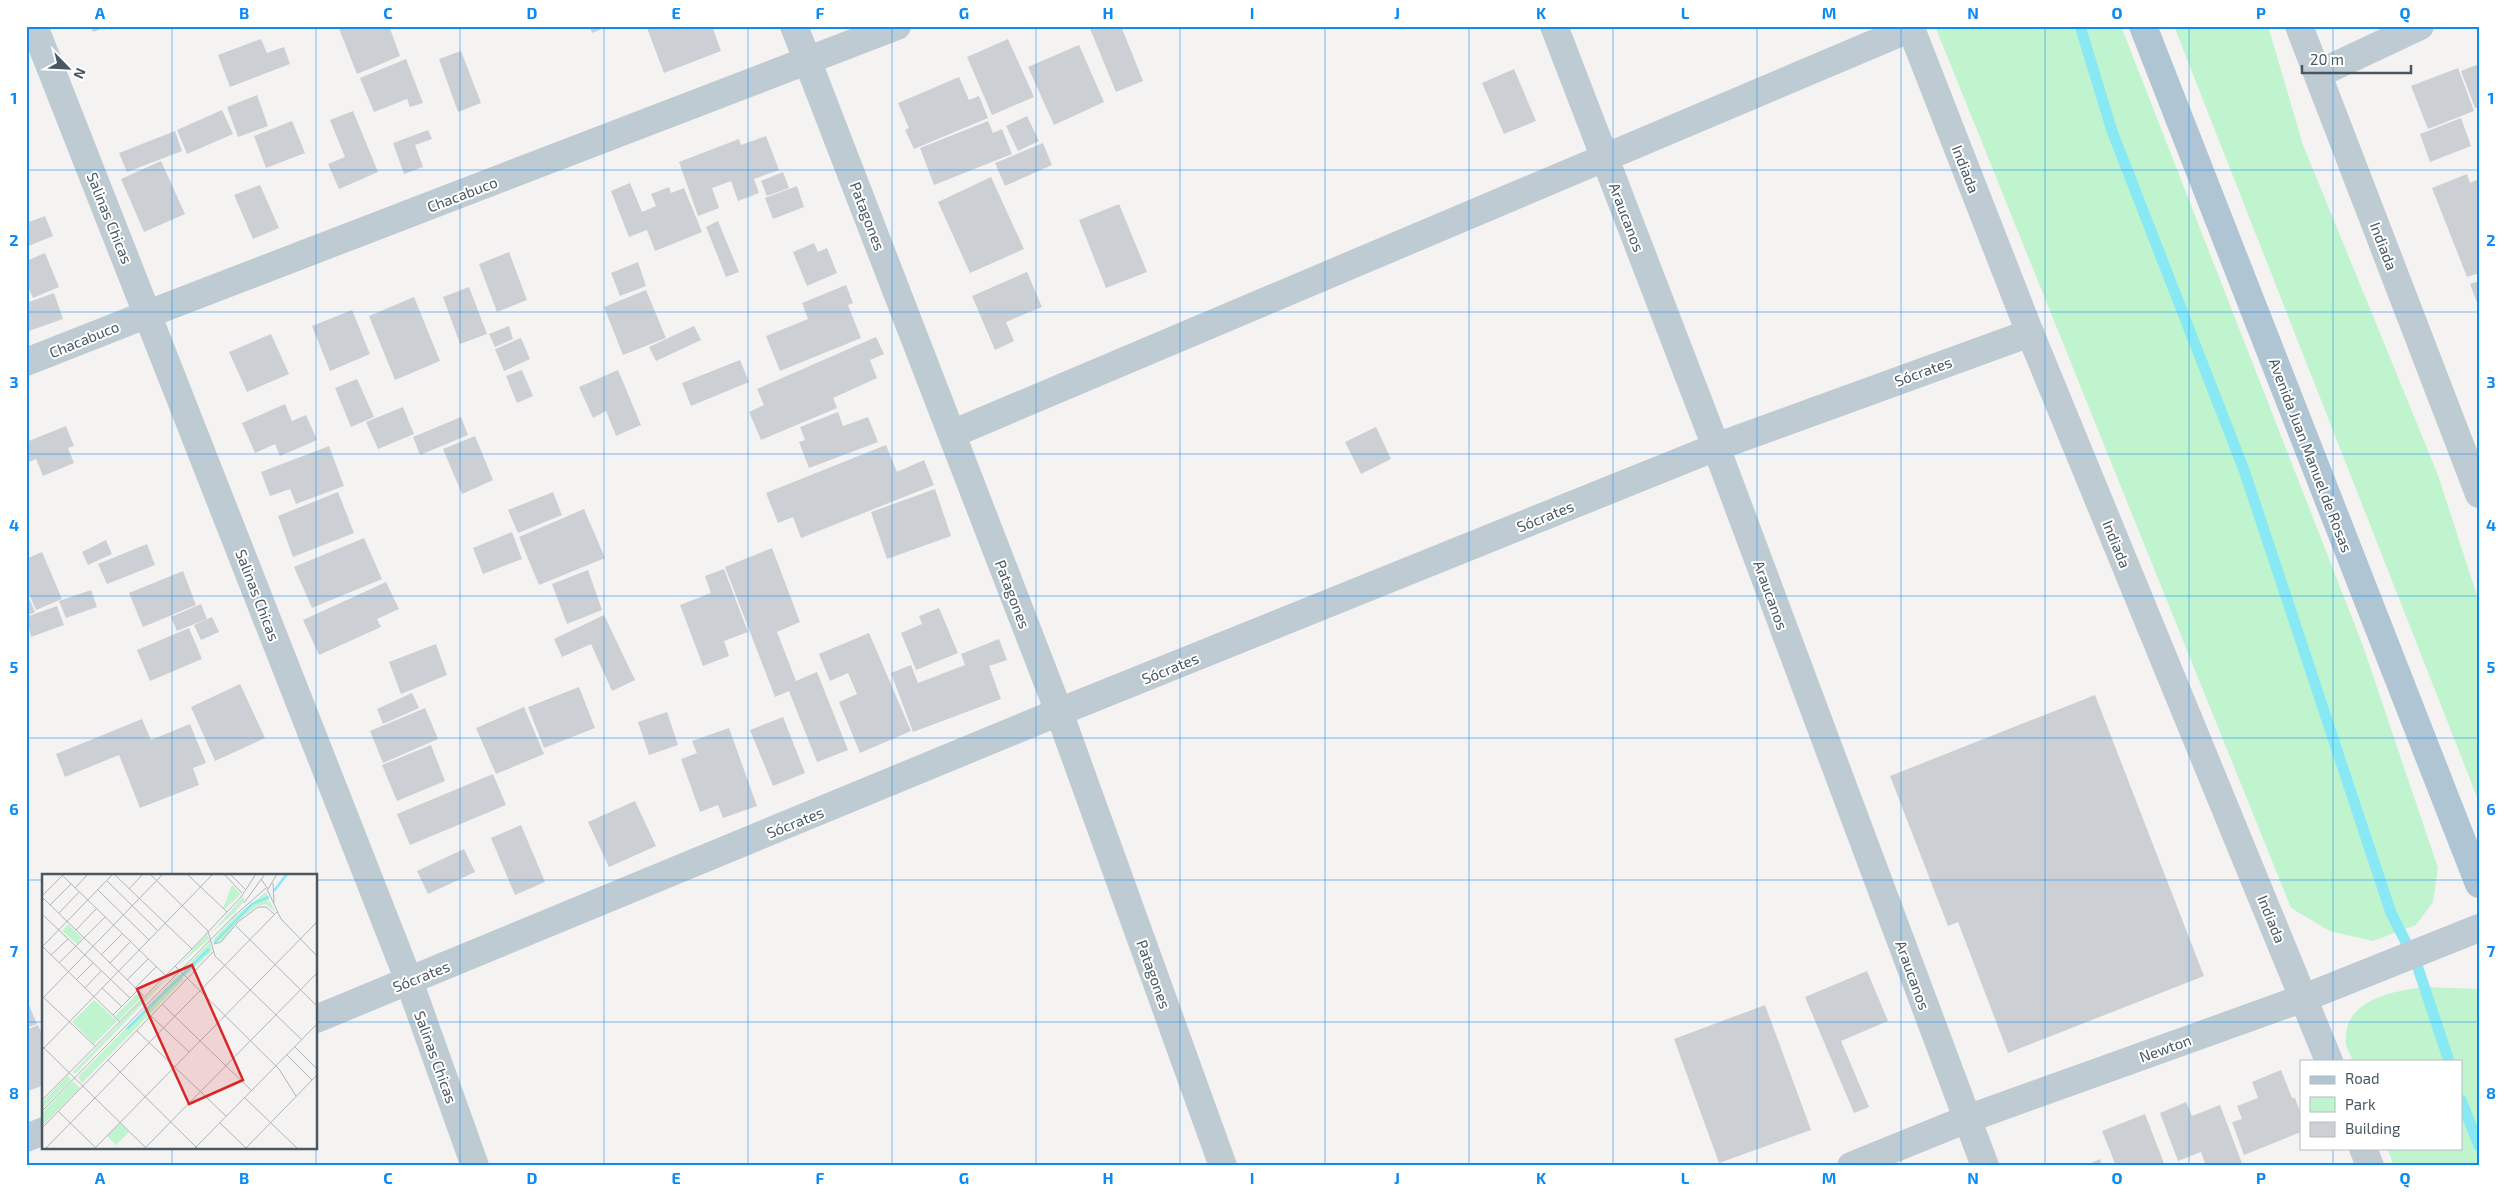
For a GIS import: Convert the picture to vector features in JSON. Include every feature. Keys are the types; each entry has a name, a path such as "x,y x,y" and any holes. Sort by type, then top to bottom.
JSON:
{"main road":[{"name":"Avenida Juan Manuel de Rosas","path":"2142,26 2479,884"}],"street":[{"name":"Salinas Chicas","path":"34,26 409,981 475,1166"},
{"name":"Patagones","path":"794,26 1059,712 1223,1166"},
{"name":"Chacabuco","path":"26,362 809,62 897,26"},
{"name":"Araucanos","path":"1554,26 1716,447 1985,1166"},
{"name":"Indiada","path":"2299,26 2479,494"},
{"path":"2318,74 2420,26"},
{"path":"952,434 1910,27"},
{"name":"Indiada","path":"1910,27 2030,333 2329,1060"},
{"name":"Sócrates","path":"318,1018 1059,712 1716,447 2030,333"},
{"name":"Newton","path":"1851,1166 1966,1119 2304,998 2479,928"},
{"path":"26,1138 42,1132"},
{"path":"2364,1150 2370,1166"}],"green space":[{"path":"1935,26 2121,26 2363,646 2438,868 2433,902 2416,925 2373,941 2330,931 2291,908"},
{"path":"2174,26 2268,26 2303,145 2438,475 2479,602 2479,802"},
{"path":"2425,987 2479,989 2479,1166 2394,1166 2388,1150 2462,1150 2462,1060 2353,1060 2347,1047 2347,1028 2352,1017 2361,1007 2372,1000 2399,991"}],"building":[{"path":"91,26 109,26 93,32"},
{"path":"338,26 389,26 400,56 357,74"},
{"path":"589,26 609,26 592,33"},
{"path":"640,26 712,26 721,51 664,73 647,28 642,29"},
{"path":"1089,26 1121,26 1143,81 1116,92"},
{"path":"261,39 267,53 284,47 290,64 230,87 218,55"},
{"path":"1008,39 1034,97 992,115 967,57"},
{"path":"1079,45 1104,102 1054,125 1028,67"},
{"path":"461,51 481,103 458,112 439,59"},
{"path":"406,59 423,103 410,107 407,99 374,112 360,78"},
{"path":"2479,64 2479,107 2475,108 2461,71"},
{"path":"2458,68 2474,111 2428,129 2411,86"},
{"path":"1514,69 1536,121 1504,134 1482,83"},
{"path":"959,77 969,100 979,96 988,118 914,149 905,130 909,128 898,103"},
{"path":"257,95 268,126 238,137 227,107"},
{"path":"222,110 233,134 187,154 177,130"},
{"path":"353,111 378,172 339,189 328,164 345,157 330,120"},
{"path":"1027,116 1039,141 1018,151 1006,126"},
{"path":"2461,118 2471,146 2430,162 2420,134"},
{"path":"292,121 305,153 266,168 254,136"},
{"path":"988,121 993,133 1002,129 1012,154 934,185 920,148"},
{"path":"428,130 432,139 415,145 423,167 404,174 393,143"},
{"path":"175,131 182,151 127,172 119,153"},
{"path":"766,136 779,170 754,179 759,193 738,201 731,181 712,188 719,208 698,216 679,162 739,139 741,145"},
{"path":"1043,143 1052,165 1005,186 995,163"},
{"path":"161,161 185,214 144,232 121,179"},
{"path":"783,172 789,188 767,196 761,181"},
{"path":"2467,174 2470,183 2479,179 2479,273 2467,277 2432,188"},
{"path":"991,177 1024,249 970,273 938,202"},
{"path":"630,183 642,212 656,206 651,194 669,187 671,193 684,188 702,232 655,251 647,230 629,237 611,191"},
{"path":"260,185 279,228 253,239 234,195"},
{"path":"797,186 804,207 773,219 765,198"},
{"path":"1119,204 1147,272 1106,288 1079,220"},
{"path":"45,216 53,236 26,247 26,223"},
{"path":"718,221 739,272 726,277 706,227"},
{"path":"814,243 818,252 827,248 837,273 807,286 793,252"},
{"path":"509,252 527,300 497,312 479,264"},
{"path":"45,253 59,287 33,298 26,282 26,261"},
{"path":"638,262 646,286 620,296 611,273"},
{"path":"1027,272 1042,307 1006,322 1014,341 995,350 972,296"},
{"path":"2479,281 2479,308 2470,284"},
{"path":"846,285 853,303 848,305 861,338 780,371 766,336 808,319 802,303"},
{"path":"469,287 487,334 460,344 443,297"},
{"path":"646,290 666,338 623,355 604,307"},
{"path":"54,293 63,319 26,332 26,303"},
{"path":"414,297 440,361 395,380 369,316"},
{"path":"352,310 370,354 330,371 312,326"},
{"path":"509,326 513,339 495,347 489,334"},
{"path":"694,326 701,340 656,361 649,347"},
{"path":"271,334 289,374 247,392 229,352"},
{"path":"876,337 884,354 870,360 877,378 833,398 837,408 761,440 749,412 764,405 757,389"},
{"path":"521,338 530,359 504,371 495,349"},
{"path":"740,360 749,382 691,406 682,383"},
{"path":"522,370 533,396 517,403 506,376"},
{"path":"618,370 641,425 616,436 606,411 593,418 579,387"},
{"path":"357,379 374,417 351,427 335,388"},
{"path":"285,404 292,421 306,415 317,440 280,456 275,444 255,453 242,423"},
{"path":"403,407 414,434 378,449 366,422"},
{"path":"838,412 843,426 868,417 878,442 809,468 799,442 805,440 800,427"},
{"path":"461,417 468,435 420,455 413,437"},
{"path":"66,426 74,446 68,448 74,463 43,476 36,459 27,463 26,442"},
{"path":"1376,427 1391,459 1361,474 1345,442"},
{"path":"475,436 493,480 462,494 443,449"},
{"path":"886,445 897,472 924,460 934,485 801,538 793,517 778,523 766,493"},
{"path":"329,446 344,486 296,504 290,489 270,496 261,472"},
{"path":"935,489 951,536 887,559 871,512"},
{"path":"338,492 354,533 293,557 278,516"},
{"path":"553,492 562,515 518,533 508,510"},
{"path":"584,509 605,558 539,585 519,537"},
{"path":"512,532 522,559 483,574 473,548"},
{"path":"364,538 382,579 312,608 294,567"},
{"path":"106,540 112,554 88,565 82,552"},
{"path":"147,544 155,565 107,584 98,564"},
{"path":"772,548 800,622 777,632 796,681 817,672 848,750 817,762 789,691 775,697 725,567"},
{"path":"42,552 62,599 36,610 26,587 26,559"},
{"path":"724,569 748,632 724,641 729,656 703,666 680,605 711,593 705,576"},
{"path":"588,570 602,610 567,624 552,584"},
{"path":"183,571 196,605 143,627 129,593"},
{"path":"386,582 399,609 377,619 381,627 319,655 303,620"},
{"path":"91,590 97,607 66,618 59,601"},
{"path":"26,591 35,612 26,616"},
{"path":"201,604 207,619 177,631 171,617"},
{"path":"57,606 64,625 31,637 26,617"},
{"path":"939,608 958,653 916,670 901,633 922,624 919,616"},
{"path":"604,615 635,680 612,691 591,644 562,657 554,639"},
{"path":"212,617 219,632 201,640 194,625"},
{"path":"189,628 202,659 150,681 137,650"},
{"path":"869,633 911,731 860,753 839,702 857,694 848,673 830,681 819,654"},
{"path":"999,639 1007,660 989,666 1001,699 913,732 891,673 911,665 918,683 965,665 961,654"},
{"path":"436,644 447,675 401,694 389,662"},
{"path":"240,684 265,738 215,761 191,707"},
{"path":"579,687 595,728 544,748 528,707"},
{"path":"412,693 419,708 383,724 377,709"},
{"path":"2095,695 2204,976 2008,1053 1958,922 1948,926 1890,776"},
{"path":"524,707 544,754 496,774 476,728"},
{"path":"425,708 438,739 383,763 370,731"},
{"path":"667,712 678,745 649,755 638,722"},
{"path":"783,717 805,773 773,786 750,730"},
{"path":"142,719 151,740 190,724 206,763 193,768 199,785 140,808 119,755 65,777 56,754"},
{"path":"729,728 757,806 723,818 718,805 700,812 681,759 697,753 692,741"},
{"path":"431,745 445,781 397,801 382,765"},
{"path":"493,774 506,805 410,845 397,814"},
{"path":"635,801 656,846 609,867 588,822"},
{"path":"521,825 545,882 515,895 491,838"},
{"path":"464,849 475,872 428,894 417,871"},
{"path":"1867,971 1888,1021 1841,1041 1869,1107 1854,1113 1805,997"},
{"path":"26,998 37,1024 26,1028"},
{"path":"1765,1005 1811,1130 1719,1163 1674,1039"},
{"path":"38,1025 42,1034 42,1086 26,1092 26,1030"},
{"path":"2281,1070 2292,1098 2295,1098 2300,1111 2300,1132 2244,1155 2232,1122 2242,1119 2237,1106 2258,1098 2252,1082"},
{"path":"2186,1102 2192,1116 2220,1105 2243,1166 2206,1166 2201,1152 2178,1161 2160,1113"},
{"path":"2145,1114 2165,1166 2116,1166 2102,1131"},
{"path":"2100,1159 2102,1166 2084,1166"}],"waterway":[{"path":"2080,26 2112,131 2244,470 2391,913 2416,962 2449,1060"},
{"path":"2462,1103 2479,1146"}]}
